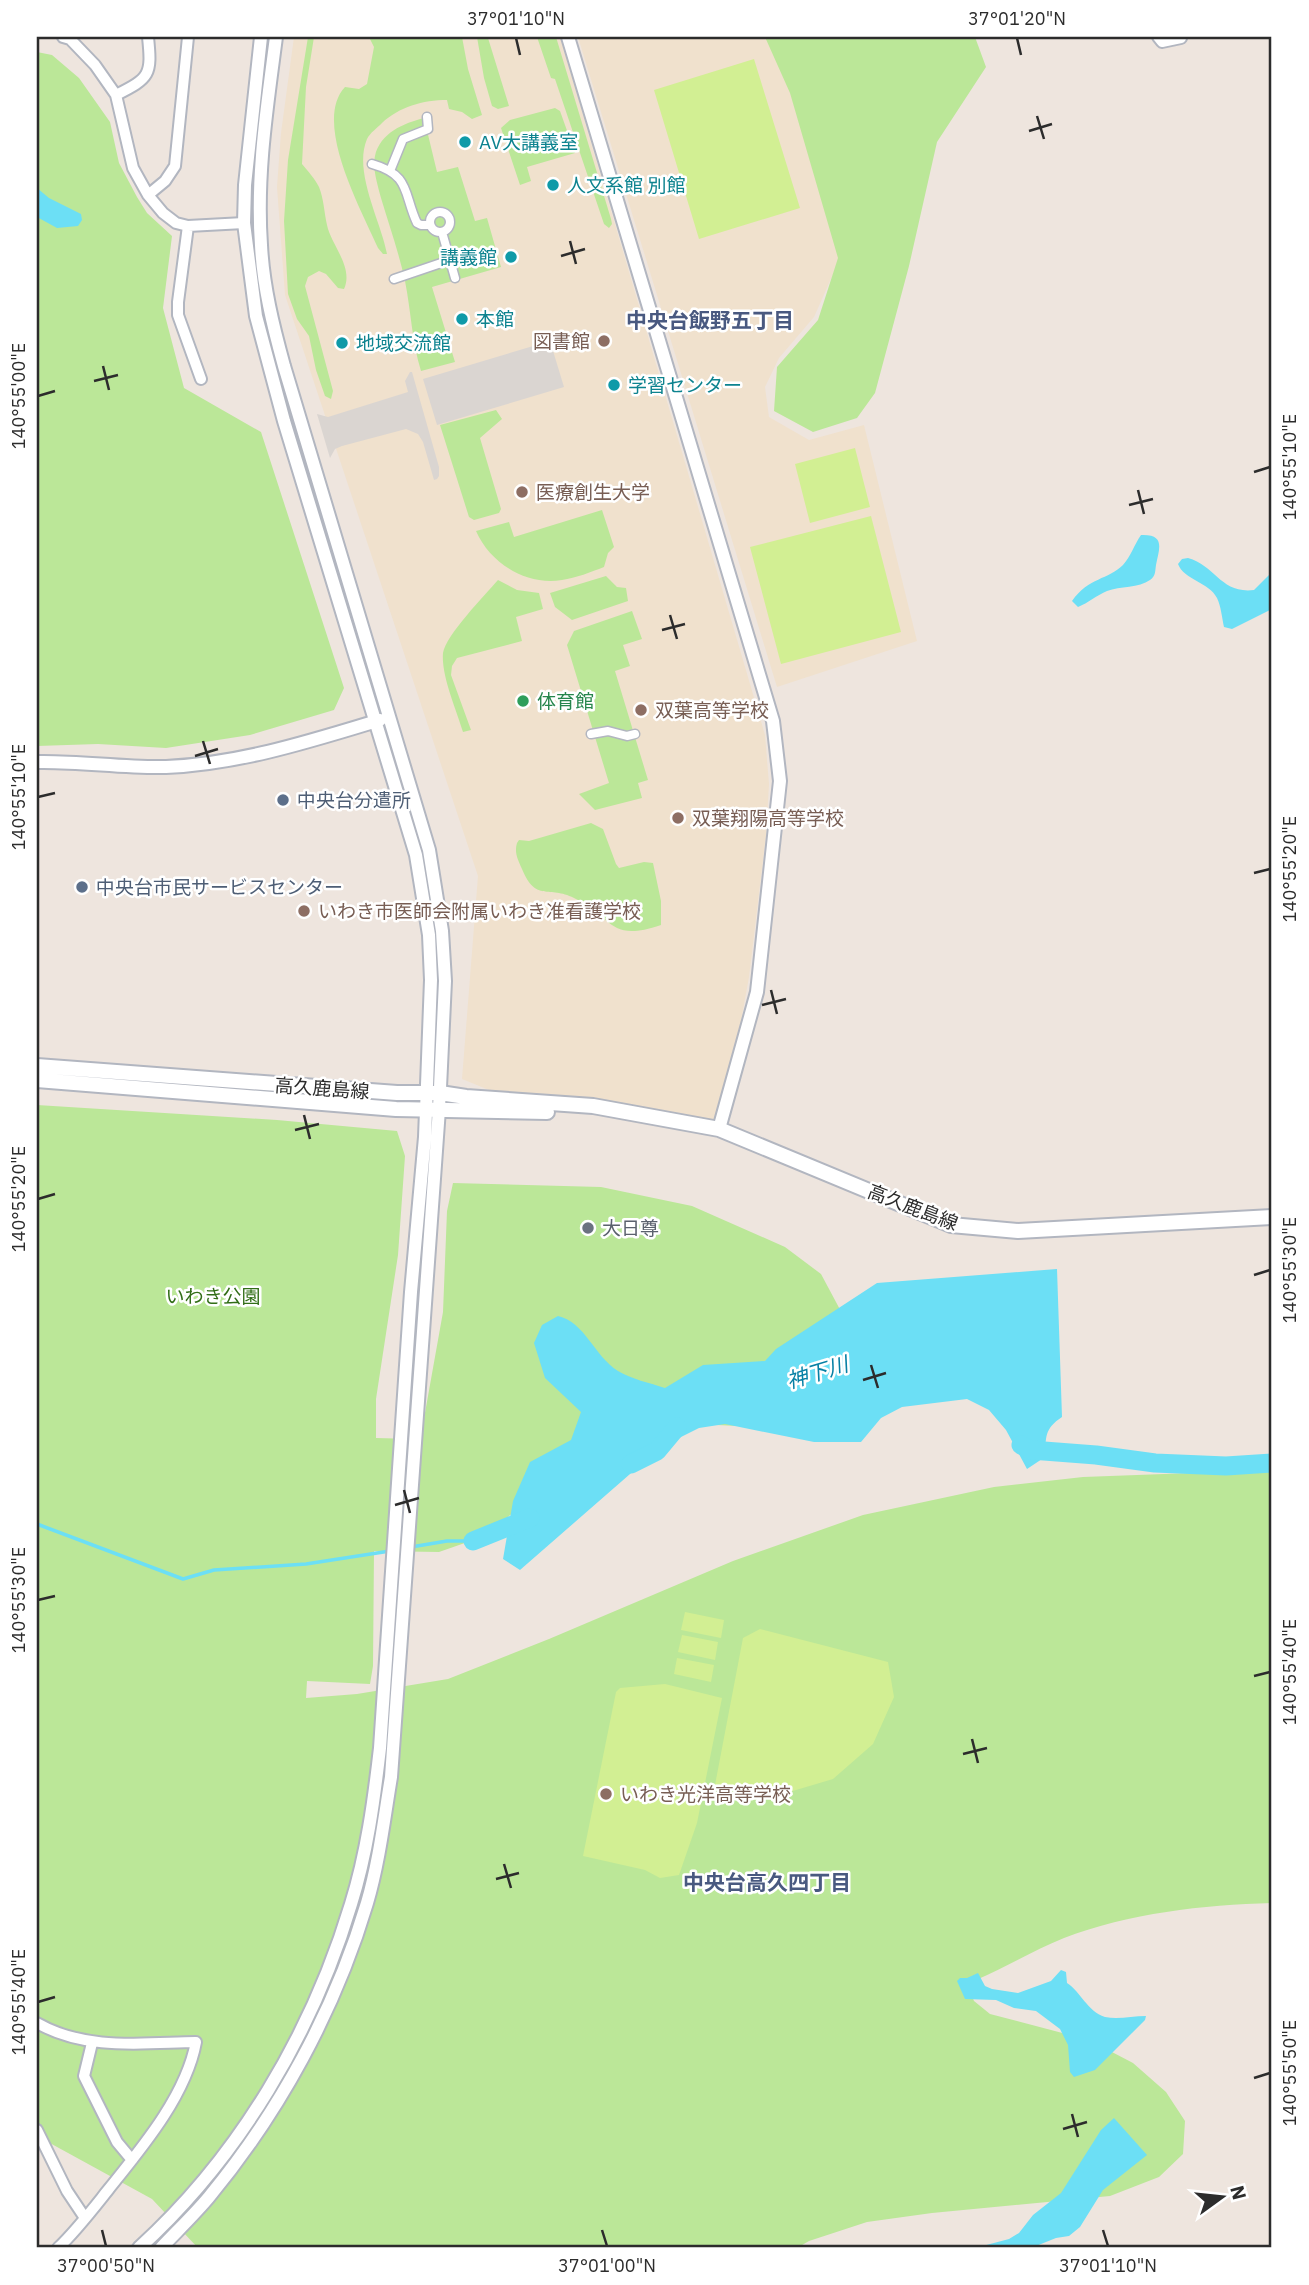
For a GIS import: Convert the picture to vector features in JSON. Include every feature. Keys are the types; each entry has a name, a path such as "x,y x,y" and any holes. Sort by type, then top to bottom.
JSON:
{"main road":[{"name":"高久鹿島線","path":"37,1066 397,1093 433,1093 593,1106 640,1113 719,1129 951,1225 1018,1231 1272,1217"},
{"name":"高久鹿島線","path":"37,1080 432,1109 594,1114 608,1110"}],"street":[{"path":"68,37 95,65 116,95 133,168 148,195 169,219 188,226 244,223"},
{"path":"116,95 139,84 146,76 150,59 148,37"},
{"path":"148,195 165,181 175,166 188,37"},
{"path":"261,37 244,185 244,223 256,316 284,421 416,855 429,934 433,1093"},
{"path":"161,2248 208,2198 258,2132 298,2067 337,1987 367,1902 381,1840 391,1777 433,1093 445,981 437,889 429,850 284,366 268,295 261,246 260,182 276,37"},
{"path":"568,37 773,721 780,781 757,992 719,1129"},
{"path":"1158,37 1162,42 1181,38"},
{"path":"390,171 403,139 428,129 427,117"},
{"path":"372,164 390,171 402,181 417,223 429,225 435,231 442,232"},
{"path":"429,225 433,214 443,212 449,216 450,224 442,232"},
{"path":"188,226 178,315 201,379"},
{"path":"442,232 455,278"},
{"path":"394,279 450,260"},
{"path":"37,762 168,767 223,760 320,739 389,717"},
{"path":"591,734 608,731 627,736 635,734"},
{"path":"139,2248 166,2224 246,2125 295,2043 323,1982 351,1904 362,1864 376,1781 411,1292 425,1137 432,1109"},
{"path":"323,1982 337,1987"},
{"path":"37,2023 92,2043 196,2042 192,2062 153,2132 58,2248"},
{"path":"92,2043 84,2076 117,2142 132,2160"},
{"path":"37,2130 41,2147 85,2218"}],"shaded area":[{"name":"医療創生大学","path":"294,37 560,37 765,735 769,784 766,835 749,977 741,1021 714,1120 593,1098 494,1092 462,1079 478,876 285,295 277,187 281,133"},
{"path":"578,37 770,37 784,71 842,254 814,317 779,358 765,387 769,417 809,440 864,425 917,641 777,687"},
{"path":"550,341 564,387 437,425 423,379"},
{"path":"410,372 439,467 437,479 434,480 423,442 418,434 406,429 342,446 335,449 330,458 317,414 328,417 408,392 405,381"}],"green space":[{"path":"308,37 314,37 306,87 302,164 319,187 329,233 346,273 344,289 338,288 326,274 319,271 308,277 305,286 333,391 331,399 325,396 309,336 297,319 288,294 284,221 288,160"},
{"path":"369,37 462,37 468,69 482,115 472,119 462,112 449,109 447,100 429,101 396,113 368,137 363,166 387,254 383,254 378,248 352,190 343,167 334,122 336,102 345,87 359,89 367,84 374,47"},
{"path":"477,37 492,37 488,38 509,106 498,109 492,106"},
{"path":"537,37 556,37 611,219 609,228 604,224 555,79 551,78"},
{"path":"765,37 975,37 986,67 937,142 909,266 875,393 857,418 813,432 774,411 777,367 818,320 838,258 790,93"},
{"path":"37,52 52,55 79,78 110,122 119,163 137,197 147,213 172,236 163,308 184,388 261,432 344,688 334,710 250,735 166,748 98,744 37,746"},
{"path":"754,59 800,208 699,239 654,90"},
{"path":"555,108 560,111 575,153 527,167 531,181 520,185 501,128 510,120"},
{"path":"424,118 437,172 458,167 475,221 487,218 501,267 432,287 455,362 421,371 405,281 378,188 374,161 378,148 387,135 401,126"},
{"path":"496,410 502,419 480,438 501,509 499,513 474,520 469,517 440,425"},
{"path":"855,448 870,507 810,523 795,464"},
{"path":"602,510 614,547 608,553 604,567 562,580 535,579 511,570 490,553 476,531 509,522 514,537"},
{"path":"871,516 901,632 781,664 750,547"},
{"path":"606,576 617,587 626,588 628,601 572,620 555,607 550,593"},
{"path":"498,580 517,590 539,593 543,609 516,617 522,641 457,658 451,675 471,730 463,732 447,683 443,653 458,626"},
{"path":"632,611 642,639 623,645 630,666 615,671 648,780 638,783 642,798 595,810 579,794 609,783 567,645 574,631"},
{"path":"591,823 603,829 619,868 644,862 653,863 661,901 661,925 644,930 621,929 574,898 538,890 527,879 516,853 519,840 529,841"},
{"name":"いわき公園","path":"37,1105 277,1120 397,1131 405,1156 398,1255 376,1399 376,1438 414,1439 423,1424 443,1312 447,1211 453,1183 601,1187 692,1206 785,1247 821,1274 844,1317 761,1427 672,1423 518,1509 482,1537 439,1552 374,1551 373,1666 370,1684 307,1681 306,1698 357,1694 448,1679 733,1561 863,1515 994,1487 1083,1477 1272,1470 1272,1903 1166,1912 1089,1929 976,1980 969,1990 974,2001 990,2014 1089,2040 1133,2063 1166,2092 1185,2121 1183,2154 1159,2177 1110,2196 867,2222 809,2241 797,2248 198,2248 152,2199 37,2136"},
{"path":"685,1612 724,1620 721,1638 681,1630"},
{"path":"760,1629 888,1662 894,1697 873,1744 833,1779 786,1793 741,1792 715,1785 743,1638"},
{"path":"682,1635 718,1642 715,1660 678,1652"},
{"path":"677,1658 714,1665 711,1682 674,1674"},
{"path":"665,1684 722,1698 697,1823 679,1875 660,1878 645,1870 583,1856 616,1692 620,1688"}],"water":[{"path":"37,188 49,198 81,214 82,220 78,226 57,228 37,217"},
{"path":"1141,535 1149,535 1158,540 1159,548 1152,578 1146,583 1107,591 1078,607 1072,601 1078,593 1123,565"},
{"path":"1182,559 1198,562 1226,584 1243,590 1254,590 1272,572 1272,609 1232,629 1224,627 1217,598 1208,588 1186,574 1178,564"},
{"path":"1057,1269 1062,1417 1047,1434 1045,1457 1027,1469 1006,1430 989,1410 967,1399 902,1407 881,1418 861,1442 814,1442 725,1424 699,1428 661,1447 520,1570 503,1559 513,1501 530,1462 571,1440 581,1412 545,1378 534,1343 542,1325 558,1316 567,1319 583,1332 602,1357 618,1371 665,1388 703,1365 765,1361 776,1349 877,1283"},
{"path":"1061,1970 1066,1972 1067,1983 1099,2014 1115,2018 1146,2016 1095,2070 1074,2077 1070,2072 1068,2045 1060,2029 1036,2011 1014,2008 996,2000 965,1999 957,1981 978,1973 985,1986 1018,1993 1051,1981"},
{"path":"1114,2118 1147,2155 1103,2190 1080,2227 1069,2236 1031,2248 975,2248 1009,2239 1019,2233 1033,2215 1061,2193 1101,2130"}],"waterway":[{"name":"神下川","path":"631,1464 657,1451 677,1427"},
{"name":"神下川","path":"1021,1445 1031,1450 1155,1463 1226,1466 1272,1463"},
{"name":"神下川","path":"473,1541 530,1518"},
{"path":"37,1524 183,1579 214,1570 306,1564 390,1551"},
{"path":"411,1547 447,1541 473,1541"}],"place":[{"name":"AV大講義室","path":"465,142"},
{"name":"人文系館 別館","path":"553,185"},
{"name":"講義館","path":"511,257"},
{"name":"本館","path":"462,319"},
{"name":"図書館","path":"604,341"},
{"name":"地域交流館","path":"342,343"},
{"name":"学習センター","path":"614,385"},
{"name":"医療創生大学","path":"522,492"},
{"name":"体育館","path":"523,701"},
{"name":"双葉高等学校","path":"641,710"},
{"name":"中央台分遣所","path":"283,800"},
{"name":"双葉翔陽高等学校","path":"678,818"},
{"name":"中央台市民サービスセンター","path":"82,887"},
{"name":"いわき市医師会附属いわき准看護学校","path":"304,911"},
{"name":"大日尊","path":"588,1228"},
{"name":"いわき光洋高等学校","path":"606,1794"}],"district":[{"name":"中央台飯野五丁目","path":"710,320"},
{"name":"中央台高久四丁目","path":"767,1882"}]}
